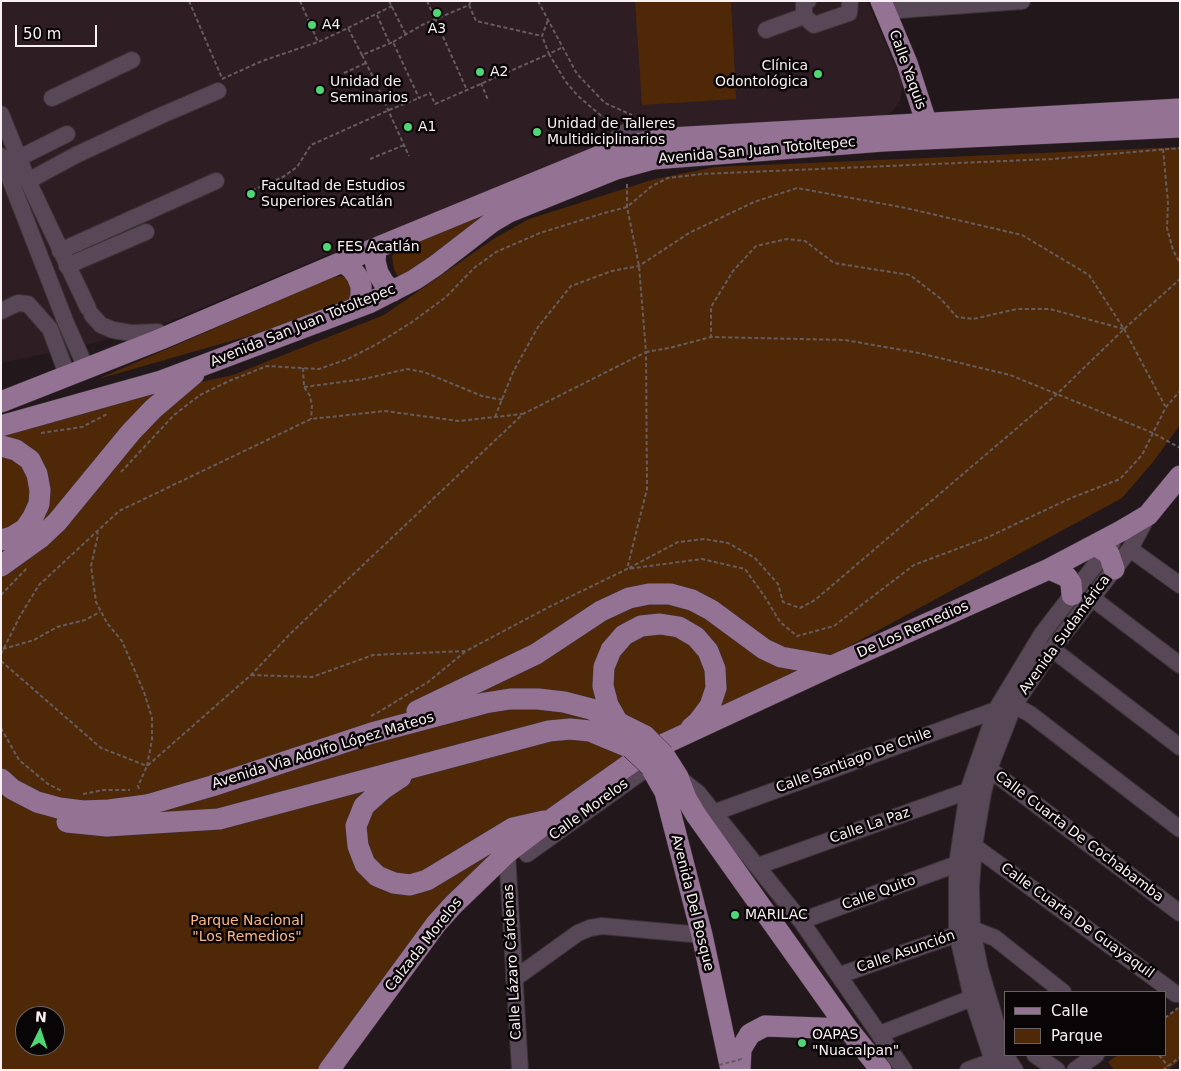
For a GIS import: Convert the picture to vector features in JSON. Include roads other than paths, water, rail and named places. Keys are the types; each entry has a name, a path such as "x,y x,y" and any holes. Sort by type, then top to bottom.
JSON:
{"main road":[{"name":"Calle Yaquis","path":"883,6 907,63 929,131"},
{"path":"882,126 900,115 907,104 909,94 907,63"},
{"name":"Avenida San Juan Totoltepec","path":"1,426 161,381 357,307 393,291 435,266 492,222 509,212 626,166 653,159 929,131 1180,109"},
{"name":"Avenida San Juan Totoltepec","path":"158,336 193,325 607,153 637,144 670,138 882,126 929,131 1180,127"},
{"path":"376,249 375,261 378,273 384,283 393,291"},
{"path":"342,262 354,272 361,286 361,297 357,307"},
{"path":"1,386 158,336"},
{"path":"1,402 158,336"},
{"path":"1,416 158,370 205,364"},
{"path":"1,566 40,538 57,522 131,432 153,409 205,364"},
{"path":"1,446 16,450 30,460 37,474 40,490 39,504 25,529 12,537 1,540"},
{"name":"De Los Remedios","path":"644,754 832,666 1049,569 1105,555 1125,540 1176,486"},
{"path":"1049,569 1067,578 1082,596"},
{"path":"370,725 536,654 601,611 629,598 649,594 670,594 692,600 711,610 764,649 781,658 832,666"},
{"path":"617,721 608,705 603,686 604,668 611,650 624,636 641,626 660,624 679,627 696,637 708,651 715,669 716,688 710,706 698,722 681,736"},
{"name":"Avenida Via Adolfo López Mateos","path":"1,779 12,789 37,802 59,808 84,811 147,805 212,786 370,725 510,699 538,699 591,708 617,721 644,754"},
{"path":"1,797 29,813 56,821 83,824 107,826 219,819 420,767 549,731 570,728 590,731 644,754 678,777 686,798 696,815 848,1029 881,1070"},
{"name":"Calzada Morelos","path":"329,1070 436,924 470,888 517,854 549,821 644,754"},
{"name":"Avenida Del Bosque","path":"644,754 665,792 733,1066"},
{"path":"420,767 382,789 364,806 356,826 358,846 365,864 377,876 386,880 410,885 427,880 513,828 528,823 549,821"},
{"path":"212,786 207,794 206,804 211,814 219,819"},
{"path":"733,1066 750,1034 765,1026 848,1029"}],"street":[{"path":"766,30 806,9 814,26 848,13 850,1"},
{"path":"883,6 1022,1"},
{"path":"52,98 132,60"},
{"path":"28,181 76,155 160,116 220,85"},
{"path":"1,114 28,181 90,311 101,325 113,330 158,336"},
{"path":"607,153 619,136 636,129 646,130 670,138"},
{"path":"19,158 67,134"},
{"path":"1,156 66,324 73,362"},
{"path":"64,258 216,181"},
{"path":"64,258 146,232"},
{"path":"2,314 18,303 28,304 50,329 73,362"},
{"path":"1125,540 1180,585"},
{"name":"Avenida Sudamérica","path":"982,768 1014,704 1052,649 1105,555 1125,540"},
{"path":"1082,596 1180,665"},
{"name":"Avenida Sudamérica","path":"995,1032 972,998 957,864 996,710 1042,634 1082,596"},
{"path":"1052,649 1180,747"},
{"path":"1014,704 1030,714 1180,829"},
{"name":"Calle Santiago De Chile","path":"713,813 996,710"},
{"name":"Calle Morelos","path":"517,854 644,754"},
{"name":"Calle Cuarta De Cochabamba","path":"982,768 1180,913"},
{"path":"678,777 698,793 801,921 904,1070"},
{"name":"Avenida Sudamérica","path":"976,792 972,887 965,931 980,969 1003,1061"},
{"name":"Calle La Paz","path":"758,866 976,792"},
{"name":"Calle Cuarta De Guayaquil","path":"974,846 1176,994 1180,994"},
{"name":"Calle Lázaro Cárdenas","path":"517,854 514,979 520,1070"},
{"name":"Calle Quito","path":"801,921 957,864"},
{"path":"514,979 578,933 590,928 602,926 702,935"},
{"path":"965,931 995,938 1063,991"},
{"name":"Calle Asunción","path":"840,975 965,931"},
{"path":"880,1034 972,998"},
{"path":"1036,1056 1057,1070"},
{"path":"1075,1070 1095,1056"},
{"path":"968,1070 1003,1061"}],"place":[{"name":"A3","path":"437,13"},
{"name":"A4","path":"312,25"},
{"name":"A2","path":"480,72"},
{"name":"Clínica Odontológica","path":"818,74"},
{"name":"Unidad de Seminarios","path":"320,90"},
{"name":"A1","path":"408,127"},
{"name":"Unidad de Talleres Multidiciplinarios","path":"537,132"},
{"name":"Facultad de Estudios Superiores Acatlán","path":"251,194"},
{"name":"FES Acatlán","path":"327,247"},
{"name":"MARILAC","path":"735,915"},
{"name":"OAPAS \"Nuacalpan\"","path":"802,1043"}],"park label":[{"name":"Parque Nacional \"Los Remedios\"","path":"247,930"}]}
